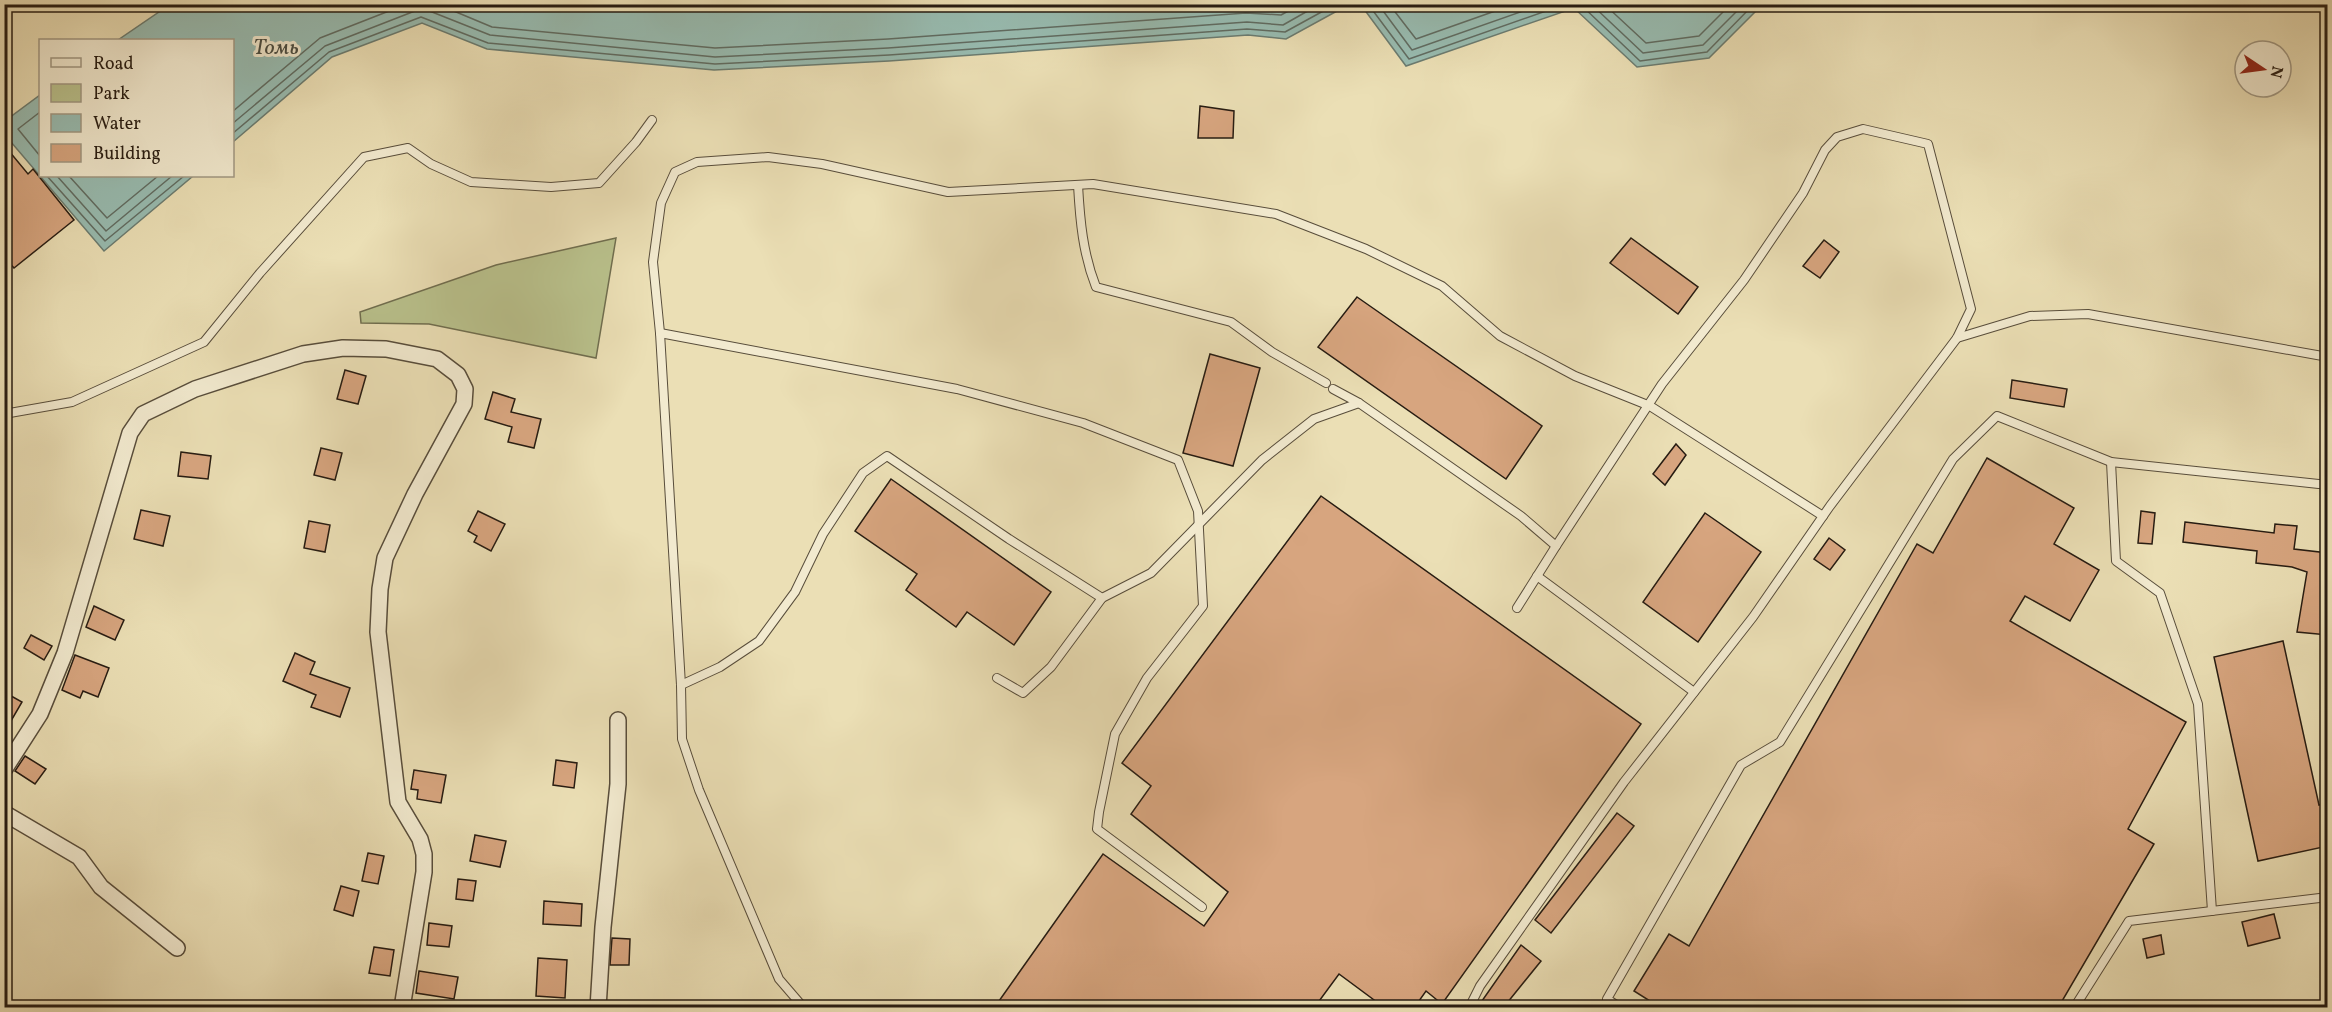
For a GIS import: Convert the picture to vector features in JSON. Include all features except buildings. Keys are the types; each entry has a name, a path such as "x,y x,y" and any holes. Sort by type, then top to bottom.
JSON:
{"street":[{"path":"4,770 40,714 57,672 130,433 143,414 195,389 303,354 344,348 386,349 437,359 458,375 465,389 464,404 415,494 385,558 380,589 378,632 398,802 420,839 424,854 424,873 402,1008"},
{"path":"598,1008 606,891 618,784 618,720"},
{"path":"4,813 79,857 101,887 177,948"}],"lane":[{"path":"4,414 72,402 204,342 260,273 364,157 408,148 431,164 471,182 550,187 599,183 636,142 652,120"},
{"path":"1469,1008 1480,986 1617,792 1753,617 1823,516 1958,338 1971,309 1928,144 1863,129 1837,137 1825,150 1803,193 1744,280 1662,384 1650,406 1517,608"},
{"path":"804,1008 779,980 699,790 682,739 681,685 660,333 653,262 661,203 675,172 697,162 768,157 822,164 948,192 1093,184 1276,214 1366,249 1442,286 1500,336 1575,376 1650,406 1823,516"},
{"path":"1078,185 1081,230 1087,265 1096,287 1231,322 1272,352 1326,383"},
{"path":"1958,338 2030,315 2088,314 2328,357"},
{"path":"660,333 957,389 1083,423 1178,460 1198,511 1203,606 1147,678 1115,734 1097,829 1202,907"},
{"path":"1333,389 1359,403 1521,516 1556,546"},
{"path":"996,678 1023,693 1051,667 1102,598 1151,573 1262,460 1314,419 1359,403"},
{"path":"1621,1008 1607,999 1741,765 1780,742 1953,459 1998,416 2111,462 2328,485"},
{"path":"681,685 720,667 759,641 795,592 823,534 864,473 886,456 1102,598"},
{"path":"2111,462 2116,561 2160,593 2198,704 2212,911"},
{"path":"1537,576 1694,692"},
{"path":"2074,1008 2129,921 2328,897"}],"green space":[{"path":"616,238 596,358 429,324 361,323 360,312 496,265"}],"water":[{"name":"Томь","path":"169,4 1348,5 1286,39 1248,35 889,61 714,70 487,49 422,23 332,57 234,141 234,39 119,39"},
{"path":"1361,5 1770,5 1761,6 1709,58 1637,67 1574,8 1406,66"},
{"path":"39,96 39,175 5,135 5,121"},
{"path":"41,177 192,177 104,251"}]}
